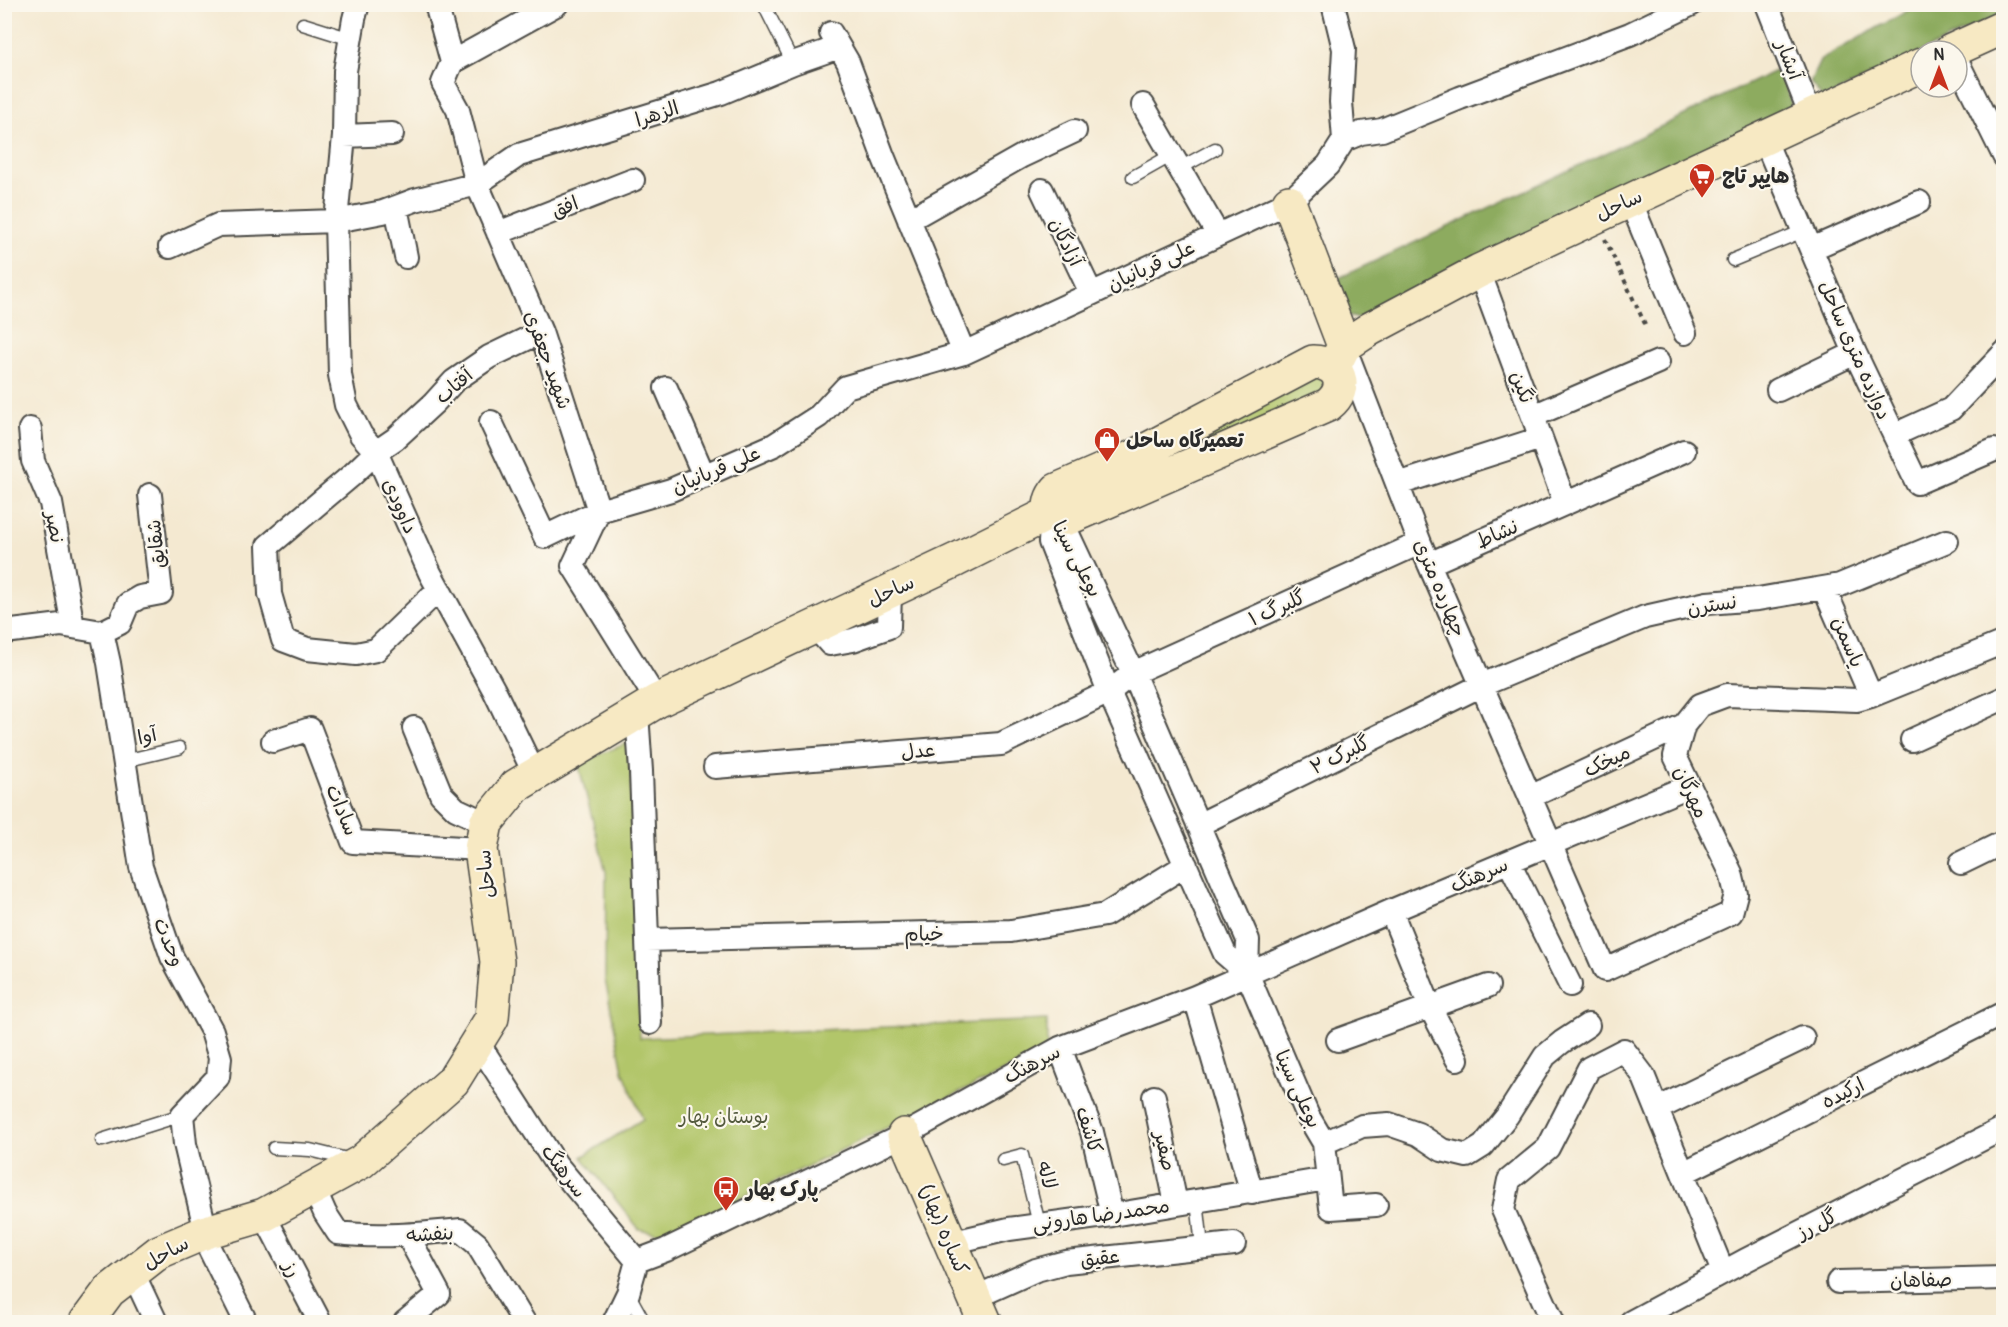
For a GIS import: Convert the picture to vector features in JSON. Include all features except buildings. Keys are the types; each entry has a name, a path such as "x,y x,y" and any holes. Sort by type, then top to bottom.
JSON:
{"street":[{"name":"داوودی","path":"358,4 345,71 344,136 336,221 340,375 346,405 361,435 376,452 439,589 494,690 535,775"},
{"name":"شهید جعفری","path":"436,4 452,62 443,83 458,110 477,184 541,332 599,511"},
{"path":"452,62 557,4"},
{"path":"1333,4 1344,49 1341,102 1344,140 1361,133 1382,130 1630,34 1692,4"},
{"name":"آبشار","path":"1767,4 1811,116"},
{"path":"1969,43 2004,27"},
{"name":"الزهرا","path":"477,184 519,155 721,93 793,63 835,40 848,62 863,106 964,353"},
{"name":"ساحل","path":"1339,357 1370,329 1479,271 1909,71"},
{"path":"1969,86 2004,156"},
{"path":"1143,105 1218,235"},
{"path":"909,220 1022,156 1075,131"},
{"path":"344,136 392,134"},
{"name":"دوازده متری ساحل","path":"1764,138 1855,353 1917,483 1994,450"},
{"name":"علی قربانیان","path":"491,422 545,537 599,511 671,490 774,445 819,416 846,387 964,353 1289,202 1328,165 1344,140"},
{"name":"افق","path":"498,233 633,180"},
{"path":"170,247 218,225 336,221 383,212 415,200 477,184"},
{"name":"آزادگان","path":"1042,190 1091,293"},
{"path":"1630,200 1685,333"},
{"name":"چهارده متری","path":"1289,202 1339,357 1398,484 1425,554 1605,970"},
{"path":"1807,240 1918,202"},
{"path":"396,207 406,257"},
{"name":"نگین","path":"1479,271 1565,503"},
{"name":"آفتاب","path":"439,589 376,650 356,654 307,649 283,640 270,594 268,546 376,452 395,440 454,381 489,357 541,332"},
{"path":"1778,390 1855,353"},
{"path":"1894,435 1950,409 2004,353"},
{"path":"1339,357 1337,374 1340,388 1334,401 1329,405 1070,518 1060,518 1052,512 1050,498 1057,490 1132,457 1312,362 1327,364 1339,357"},
{"path":"1533,416 1658,362"},
{"path":"666,388 704,476"},
{"name":"نصر","path":"30,429 33,461 51,503 73,627"},
{"path":"1398,484 1541,438"},
{"name":"نشاط","path":"1425,554 1565,503 1684,451"},
{"name":"شقایق","path":"102,632 120,624 128,604 140,597 161,593 150,495"},
{"path":"599,511 573,566 647,707 641,771 650,1023"},
{"name":"ساحل","path":"86,1323 109,1291 159,1252 204,1233 264,1215 361,1162 453,1081 492,1018 497,962 484,836 516,786 647,707 890,592 1052,512"},
{"name":"بوعلی سینا","path":"1052,512 1067,532 1133,674 1248,940 1247,973 1308,1116 1324,1143 1331,1208 1376,1205"},
{"name":"بوعلی سینا","path":"1052,512 1050,542 1109,692 1225,954 1247,973"},
{"name":"نسترن","path":"1482,685 1645,617 1707,603 1758,599 1840,585 1947,541"},
{"name":"گلبرگ ۱","path":"1109,692 1133,674 1425,554"},
{"name":"یاسمن","path":"1824,588 1871,696"},
{"path":"4,632 61,625 102,632"},
{"name":"وحدت","path":"102,632 141,867 172,957 212,1031 220,1058 218,1077 182,1115"},
{"name":"مهرگان","path":"1605,970 1731,913 1736,894 1731,873 1675,756 1684,725 1700,705 1727,695 1857,700 2004,642"},
{"name":"گلبرک ۲","path":"1198,825 1482,685"},
{"name":"عدل","path":"715,767 1001,744 1109,692"},
{"path":"1912,740 2004,698"},
{"name":"میخک","path":"1530,797 1684,725"},
{"name":"سادات","path":"273,741 310,729 353,842 484,836"},
{"path":"414,729 441,794 484,836"},
{"name":"سرهنگ","path":"477,1041 556,1164 637,1261 666,1250 904,1135 1060,1048 1195,997 1391,911 1689,786"},
{"path":"1961,863 2004,842"},
{"path":"1509,862 1570,985"},
{"name":"خیام","path":"647,940 1011,932 1105,915 1186,865"},
{"path":"1391,911 1430,1007 1457,1059"},
{"path":"1338,1040 1488,986"},
{"path":"1195,997 1252,1193"},
{"name":"ارکیده","path":"1683,1173 2004,1013"},
{"path":"1324,1143 1362,1126 1389,1124 1418,1134 1442,1150 1467,1156 1483,1146 1507,1116 1545,1056 1588,1025"},
{"path":"1657,1109 1803,1038"},
{"name":"کاشف","path":"1060,1048 1092,1132 1112,1215"},
{"path":"1553,1323 1503,1210 1509,1180 1548,1148 1589,1068 1624,1050 1643,1075 1723,1272"},
{"name":"صفیر","path":"1154,1097 1186,1203"},
{"path":"182,1115 185,1144 204,1233 246,1323"},
{"name":"گل رز","path":"1631,1323 1723,1272 2004,1128"},
{"name":"کساره (بهار)","path":"904,1135 979,1310"},
{"name":"محمدرضا هارونی","path":"950,1243 1009,1229 1252,1193 1327,1179"},
{"name":"بنفشه","path":"314,1188 325,1213 338,1233 408,1236 460,1230 477,1244 524,1323"},
{"name":"رز","path":"264,1215 320,1323"},
{"path":"405,1323 439,1294 408,1236"},
{"name":"عقیق","path":"979,1310 1036,1270 1066,1262 1234,1244"},
{"path":"614,1323 628,1293 637,1261"},
{"path":"133,1273 156,1323"},
{"name":"صفاهان","path":"1838,1282 2004,1278"}],"lane":[{"path":"766,9 793,63"},
{"path":"303,24 351,39"},
{"path":"1133,177 1215,149"},
{"path":"1733,261 1807,240"},
{"name":"آوا","path":"124,761 179,748"},
{"path":"102,1140 182,1115"},
{"path":"274,1148 310,1150 361,1162"},
{"name":"لاله","path":"1003,1160 1022,1155 1039,1224"},
{"path":"1186,1203 1202,1246"},
{"path":"628,1293 644,1323"}],"path":[{"path":"1594,217 1645,324"}],"green space":[{"path":"1918,5 2003,5 2003,13 1949,39 1909,39 1909,58 1823,99 1810,82 1821,59"},
{"path":"1775,71 1787,89 1792,106 1782,116 1358,319 1334,311 1324,285"},
{"path":"1313,371 1327,386 1325,399 1080,495"},
{"name":"بوستان بهار","path":"630,742 640,1038 1047,1020 1047,1050 666,1235 639,1229 582,1157 643,1119 623,1071 605,979 606,872 578,763"}],"place":[{"name":"هایپر تاج","path":"1702,199"},
{"name":"تعمیرگاه ساحل","path":"1107,463"},
{"name":"پارک بهار","path":"726,1212"}]}
